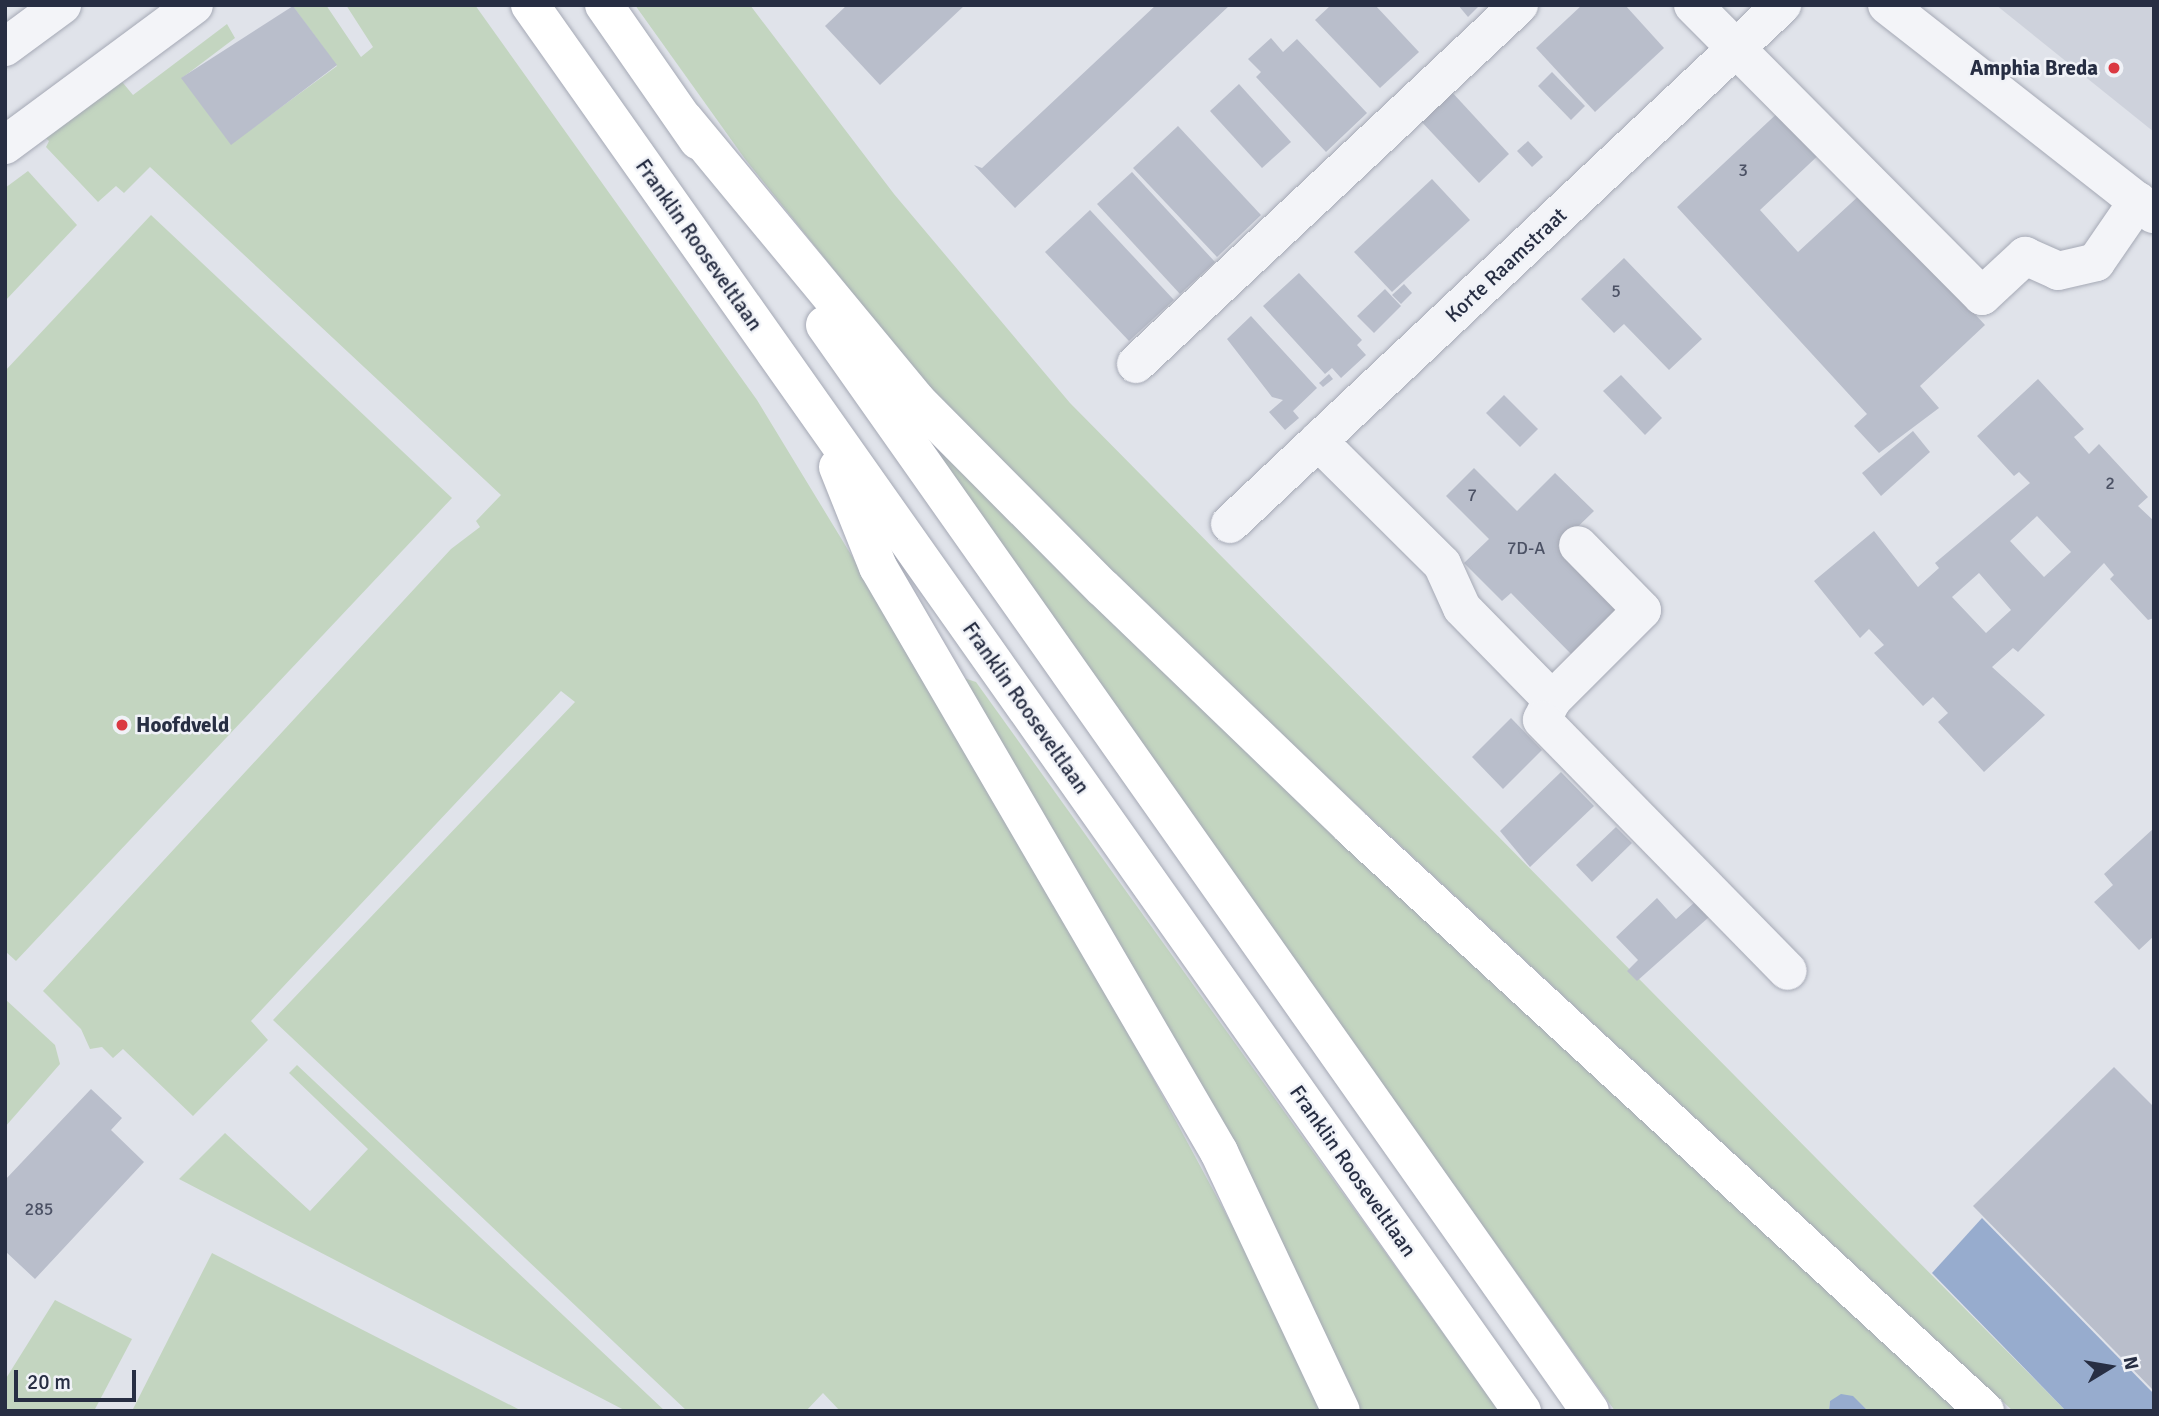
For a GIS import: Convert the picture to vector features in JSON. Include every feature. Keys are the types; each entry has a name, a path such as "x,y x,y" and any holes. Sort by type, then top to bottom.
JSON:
{"main road":[{"name":"Franklin Rooseveltlaan","path":"530,5 1522,1411"},
{"path":"604,5 981,552 1590,1411"},
{"path":"684,119 917,401 1103,588 1351,827 1985,1411"},
{"path":"813,407 878,567 1219,1152 1341,1411"}],"street":[{"path":"5,47 62,5"},
{"path":"5,145 194,5"},
{"path":"1136,363 1519,5"},
{"path":"1693,5 1739,45 1982,296 2025,256 2058,271 2079,271 2096,262 2146,207 1887,5"},
{"name":"Korte Raamstraat","path":"1230,524 1782,5"},
{"path":"1318,441 1442,564 1462,608 1552,700"},
{"path":"1578,545 1642,610 1552,700 1542,720 1788,971"}],"shaded area":[{"name":"Amphia Breda","path":"1996,5 2154,5 2154,132"}],"green space":[{"path":"292,5 326,5 361,57 373,47 346,5 475,5 757,400 864,576 1099,978 1275,1305 1321,1411 840,1411 823,1393 806,1411 687,1411 273,1020 575,702 561,691 251,1021 268,1040 193,1116 123,1049 113,1058 102,1047 90,1049 81,1029 43,991 451,549 480,527 476,521 501,495 150,167 124,193 116,186 98,202 46,147 49,141 41,134 118,77 133,95 227,24 235,38 182,78 231,144 337,66"},
{"path":"635,5 750,5 894,194 1070,403 2066,1411 2013,1411 1205,665 932,392 745,159"},
{"path":"28,171 77,225 5,301 5,188"},
{"name":"Hoofdveld","path":"151,215 452,498 16,961 5,951 5,371"},
{"path":"898,406 1182,690 1962,1411 1868,1411 1853,1397 1830,1401 1829,1411 1615,1411"},
{"path":"961,677 976,682 1499,1411 1357,1411"},
{"path":"5,999 55,1045 60,1064 5,1127"},
{"path":"297,1065 665,1411 626,1411 179,1179 225,1133 310,1211 368,1149 289,1073"},
{"path":"212,1253 522,1411 132,1411"},
{"path":"55,1300 132,1339 94,1411 5,1411 5,1380"}],"water":[{"path":"1982,1218 2154,1394 2154,1411 2066,1411 1932,1273"},
{"path":"1841,1394 1853,1396 1868,1411 1829,1411 1830,1401"}],"building":[{"path":"847,5 965,5 880,85 825,26"},
{"path":"1156,5 1230,5 1015,208 974,165 982,168"},
{"path":"1331,5 1375,5 1419,52 1380,88 1315,20"},
{"path":"1458,5 1480,5 1468,17"},
{"path":"1582,5 1625,5 1664,48 1595,112 1536,48"},
{"path":"293,6 337,65 231,145 181,78"},
{"path":"1271,38 1283,52 1297,39 1367,113 1326,152 1256,77 1261,72 1248,59"},
{"path":"1552,72 1585,106 1571,120 1538,86"},
{"path":"1239,84 1291,142 1262,168 1210,111"},
{"path":"1450,90 1509,154 1479,183 1419,119"},
{"path":"1784,107 1824,150 1760,210 1798,252 1863,192 1985,325 1920,386 1939,408 1879,453 1854,426 1867,414 1677,207"},
{"path":"1178,126 1261,215 1217,257 1133,168"},
{"path":"1528,141 1543,157 1532,167 1517,151"},
{"path":"1132,172 1215,262 1180,294 1097,204"},
{"path":"1432,179 1470,220 1392,292 1354,252"},
{"path":"1090,210 1174,300 1129,341 1045,252"},
{"path":"1624,258 1702,339 1669,370 1624,324 1614,333 1581,299"},
{"path":"1299,273 1362,340 1357,345 1366,355 1341,378 1332,368 1325,374 1263,306"},
{"path":"1404,284 1412,293 1401,304 1392,295"},
{"path":"1385,289 1401,306 1374,333 1357,316"},
{"path":"1251,316 1317,388 1293,411 1299,418 1285,430 1269,412 1283,400 1272,397 1227,339"},
{"path":"1329,374 1333,379 1323,387 1319,383"},
{"path":"1621,375 1662,418 1645,435 1603,391"},
{"path":"2038,379 2084,429 2074,437 2089,454 2099,444 2148,497 2138,506 2154,521 2154,618 2148,620 2110,579 2114,575 2104,563 2018,652 2013,648 1992,667 2045,715 1984,772 1938,722 1948,713 1933,697 1923,706 1874,653 1884,645 1869,629 1860,638 1814,581 1874,531 1918,587 1939,568 1935,563 2030,483 2019,472 2014,476 1977,436","holes":["2037,516 2071,552 2044,577 2010,541","1979,573 2011,610 1986,633 1952,597"]},
{"path":"1504,395 1538,429 1520,447 1486,413"},
{"path":"1913,431 1930,452 1881,496 1862,473"},
{"path":"1474,468 1517,511 1555,473 1594,511 1558,546 1619,609 1573,656 1511,593 1502,601 1464,563 1489,539 1446,496"},
{"path":"1511,718 1542,750 1503,789 1472,757"},
{"path":"1561,772 1594,806 1530,867 1500,831"},
{"path":"1616,827 1632,843 1592,882 1576,865"},
{"path":"2154,828 2154,936 2139,950 2094,902 2113,885 2104,874"},
{"path":"1657,898 1676,919 1695,902 1709,917 1637,981 1627,971 1638,960 1616,937"},
{"path":"2114,1067 2154,1107 2154,1391 1973,1206"},
{"path":"91,1089 122,1118 111,1130 144,1162 35,1279 5,1251 5,1180"}],"place":[{"name":"Amphia Breda","path":"2114,68"},
{"name":"Hoofdveld","path":"122,725"}]}
